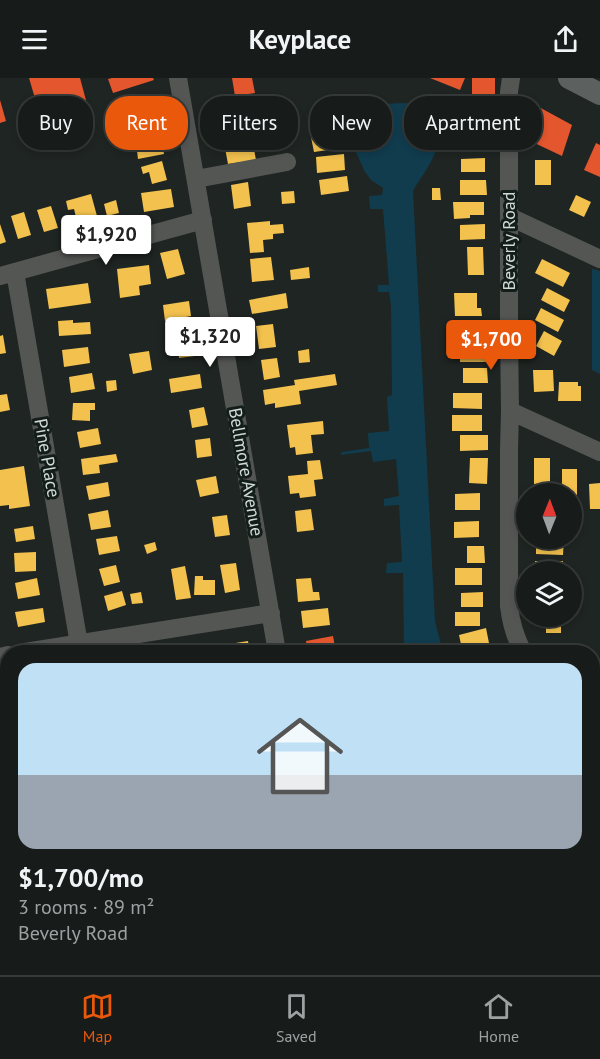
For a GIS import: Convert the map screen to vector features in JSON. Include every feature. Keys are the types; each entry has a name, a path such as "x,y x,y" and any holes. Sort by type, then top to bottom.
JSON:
{"main road":[{"path":"569,78 600,94"}],"street":[{"name":"Bellmore Avenue","path":"178,78 276,645"},
{"name":"Beverly Road","path":"511,78 509,92 509,606 513,630 519,645"},
{"path":"196,179 287,162"},
{"path":"510,217 600,259"},
{"path":"8,274 203,220"},
{"name":"Pine Place","path":"8,274 79,644"},
{"path":"510,411 600,452"},
{"path":"72,645 270,613"}],"water":[{"path":"392,103 404,103 404,150 436,150 413,191 435,621 441,645 404,645 403,573 386,573 387,563 402,562 399,505 384,506 384,499 399,496 396,459 373,462 371,451 340,455 342,452 369,448 368,433 389,431 387,397 392,395 391,306 389,292 378,292 378,285 389,285 383,209 370,209 369,196 382,195 383,188 371,180 355,150 392,150"},
{"path":"592,269 600,271 600,374 592,370"}],"building: Homes":[{"path":"137,150 163,150 164,154 138,159"},
{"path":"225,150 254,150 256,160 228,164"},
{"path":"464,150 487,150 487,151"},
{"path":"344,154 345,170 317,173 316,157"},
{"path":"485,158 485,172 461,172 461,159"},
{"path":"535,160 551,160 551,185 535,185"},
{"path":"162,161 167,180 152,184 149,172 143,174 141,167"},
{"path":"347,176 349,191 321,195 319,180"},
{"path":"460,180 486,180 487,195 460,195"},
{"path":"248,182 251,206 234,209 231,185"},
{"path":"432,188 440,188 441,200 432,200"},
{"path":"171,189 174,207 144,212 141,193"},
{"path":"294,191 295,203 282,204 281,192"},
{"path":"91,194 97,216 77,221 74,209 68,210 66,201"},
{"path":"576,195 591,202 584,217 569,210"},
{"path":"116,200 119,213 107,216 104,204"},
{"path":"453,202 484,202 484,215 470,215 470,218 454,219"},
{"path":"51,206 58,228 44,232 37,210"},
{"path":"24,212 31,235 18,239 11,216"},
{"path":"270,221 270,225 283,224 284,233 273,234 273,239 263,240 264,252 250,253 247,223"},
{"path":"0,224 6,242 0,244"},
{"path":"485,224 485,239 460,240 460,225"},
{"path":"467,247 483,247 484,275 468,275"},
{"path":"178,249 185,274 167,279 160,253"},
{"path":"271,257 274,280 252,282 250,259"},
{"path":"542,259 570,273 563,287 535,273"},
{"path":"149,265 151,284 139,286 140,295 120,298 117,269"},
{"path":"309,267 310,278 291,280 290,270"},
{"path":"88,283 91,303 49,309 46,289"},
{"path":"547,288 570,300 564,312 541,300"},
{"path":"286,293 288,308 252,314 249,300"},
{"path":"454,293 477,293 477,308 481,308 482,316 455,316"},
{"path":"189,301 191,316 165,321 163,305"},
{"path":"541,308 564,320 558,332 535,320"},
{"path":"73,320 73,323 90,322 91,334 59,336 58,321"},
{"path":"273,324 276,347 259,349 256,326"},
{"path":"476,325 476,340 455,341 455,326"},
{"path":"544,331 562,341 554,356 536,346"},
{"path":"3,335 6,353 0,354 0,336"},
{"path":"193,336 195,356 179,358 177,337"},
{"path":"88,347 90,363 64,367 62,350"},
{"path":"309,349 310,362 299,363 298,351"},
{"path":"460,349 487,349 487,362 460,362"},
{"path":"149,351 152,370 133,374 129,354"},
{"path":"277,358 280,377 264,380 261,360"},
{"path":"463,368 487,368 488,383 463,383"},
{"path":"533,370 553,370 554,391 534,392"},
{"path":"92,373 95,389 71,393 69,377"},
{"path":"200,374 202,388 171,393 169,379"},
{"path":"335,374 337,385 299,391 301,404 275,408 275,403 265,405 263,390 295,385 294,380"},
{"path":"116,380 117,390 107,392 106,381"},
{"path":"559,382 578,382 578,386 581,386 581,401 558,401"},
{"path":"453,393 482,393 482,409 453,408"},
{"path":"7,394 10,410 0,412 0,395"},
{"path":"73,403 95,403 95,410 90,410 90,421 72,420"},
{"path":"204,407 208,425 192,428 189,410"},
{"path":"452,415 482,415 482,431 452,431"},
{"path":"323,421 324,434 311,435 313,453 296,455 295,447 290,448 287,425"},
{"path":"98,428 101,444 80,448 77,432"},
{"path":"460,435 488,435 488,450 460,451"},
{"path":"210,438 212,456 197,458 195,440"},
{"path":"116,454 118,462 99,465 100,473 83,475 81,459"},
{"path":"470,458 488,458 487,484 469,483"},
{"path":"534,458 550,458 550,483 534,483"},
{"path":"320,460 323,479 314,480 316,496 300,498 299,493 290,494 288,476 308,474 307,461"},
{"path":"24,466 30,506 9,509 9,505 0,506 0,470"},
{"path":"562,469 577,469 577,483 562,483"},
{"path":"216,476 219,493 200,497 196,480"},
{"path":"108,482 110,496 89,500 86,486"},
{"path":"600,483 600,509 590,509 589,484"},
{"path":"480,493 480,510 455,510 455,494"},
{"path":"311,509 314,530 297,532 295,511"},
{"path":"108,510 111,527 91,530 88,514"},
{"path":"227,515 230,535 215,537 212,517"},
{"path":"479,521 479,537 454,538 454,522"},
{"path":"33,526 35,539 16,542 14,529"},
{"path":"117,536 120,551 99,555 96,539"},
{"path":"155,542 157,550 147,554 144,545"},
{"path":"467,546 484,546 485,563 467,563"},
{"path":"536,549 563,549 563,555 536,554"},
{"path":"36,552 36,571 15,572 14,553"},
{"path":"236,563 240,590 225,593 220,565"},
{"path":"116,565 120,582 104,586 99,569"},
{"path":"185,566 191,598 176,600 171,569"},
{"path":"455,568 482,568 482,585 455,585"},
{"path":"195,576 203,576 203,580 215,580 215,595 194,595"},
{"path":"37,578 40,595 18,599 15,583"},
{"path":"311,578 313,592 319,592 320,600 298,602 296,579"},
{"path":"122,591 126,605 108,611 104,596"},
{"path":"141,592 143,603 132,604 130,594"},
{"path":"483,592 483,607 461,607 461,593"},
{"path":"43,608 45,622 18,627 15,612"},
{"path":"328,608 330,625 303,628 301,611"},
{"path":"455,612 480,612 480,626 455,626"},
{"path":"546,627 561,627 561,633 546,633"},
{"path":"486,628 489,643 461,645 459,635"},
{"path":"248,641 249,645 223,645"}],"building: Shops":[{"path":"29,78 80,78 85,96 34,96"},
{"path":"153,78 154,80 113,93 108,79"},
{"path":"232,78 252,78 255,93 235,96"},
{"path":"430,78 465,78 460,90"},
{"path":"472,78 495,78 495,96 472,96"},
{"path":"0,100 6,121 0,123"},
{"path":"542,109 572,125 562,156 542,147"},
{"path":"596,143 600,145 600,177 584,170"},
{"path":"333,636 335,645 306,645 306,641"}]}
